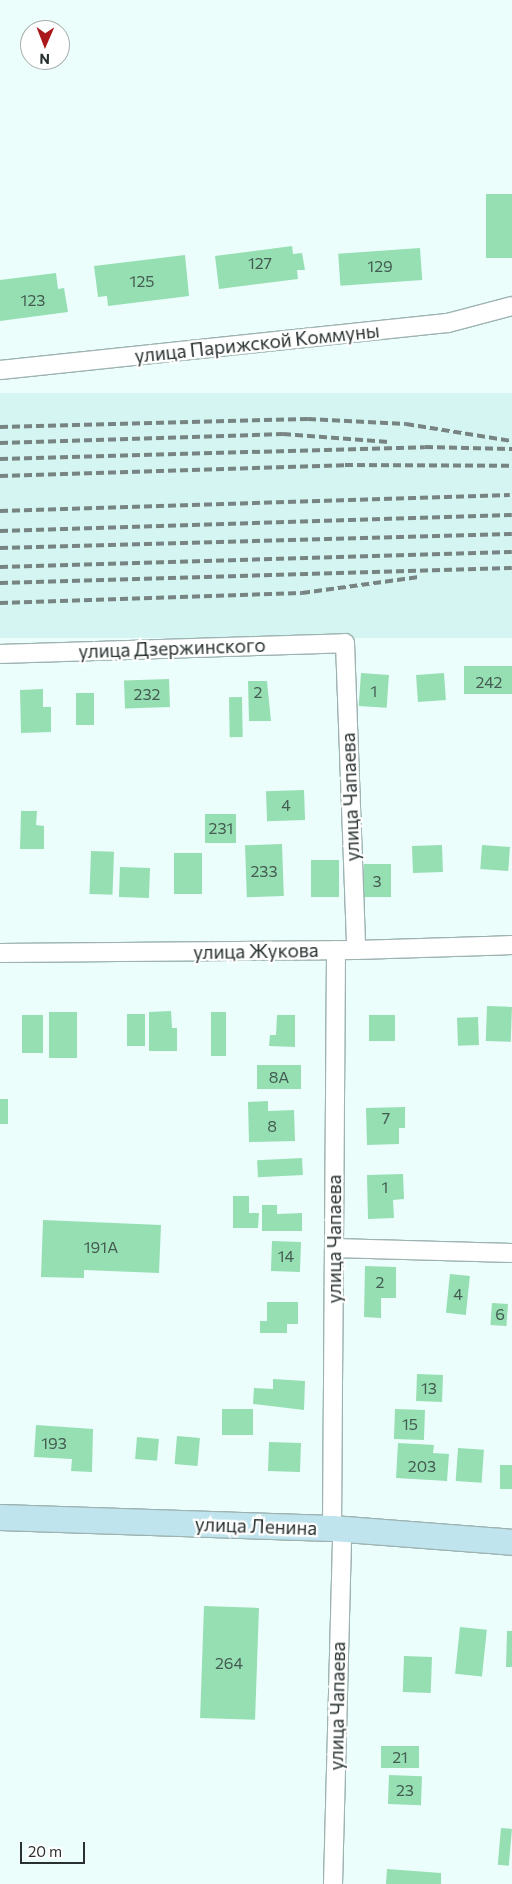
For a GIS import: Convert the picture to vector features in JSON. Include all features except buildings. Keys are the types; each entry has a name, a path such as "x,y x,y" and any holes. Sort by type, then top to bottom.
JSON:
{"main road":[{"name":"улица Ленина","path":"0,1517 337,1529 512,1542"}],"street":[{"name":"улица Парижской Коммуны","path":"0,370 448,323 512,306"},
{"name":"улица Дзержинского","path":"0,654 345,643"},
{"name":"улица Чапаева","path":"345,643 356,950"},
{"name":"улица Жукова","path":"0,953 356,950 512,945"},
{"name":"улица Чапаева","path":"333,1884 337,1529 334,1248 336,950"},
{"path":"334,1248 512,1253"}],"shaded area":[{"path":"0,393 512,393 512,638 0,638"}],"railway":[{"path":"0,427 308,419 406,424 512,441"},
{"path":"0,443 283,434 389,442"},
{"path":"0,459 425,447 512,449"},
{"path":"0,476 345,465 512,466"},
{"path":"0,511 510,495"},
{"path":"0,531 512,515"},
{"path":"0,548 512,534"},
{"path":"0,567 512,552"},
{"path":"0,583 512,568"},
{"path":"0,603 302,593 419,577"}]}
